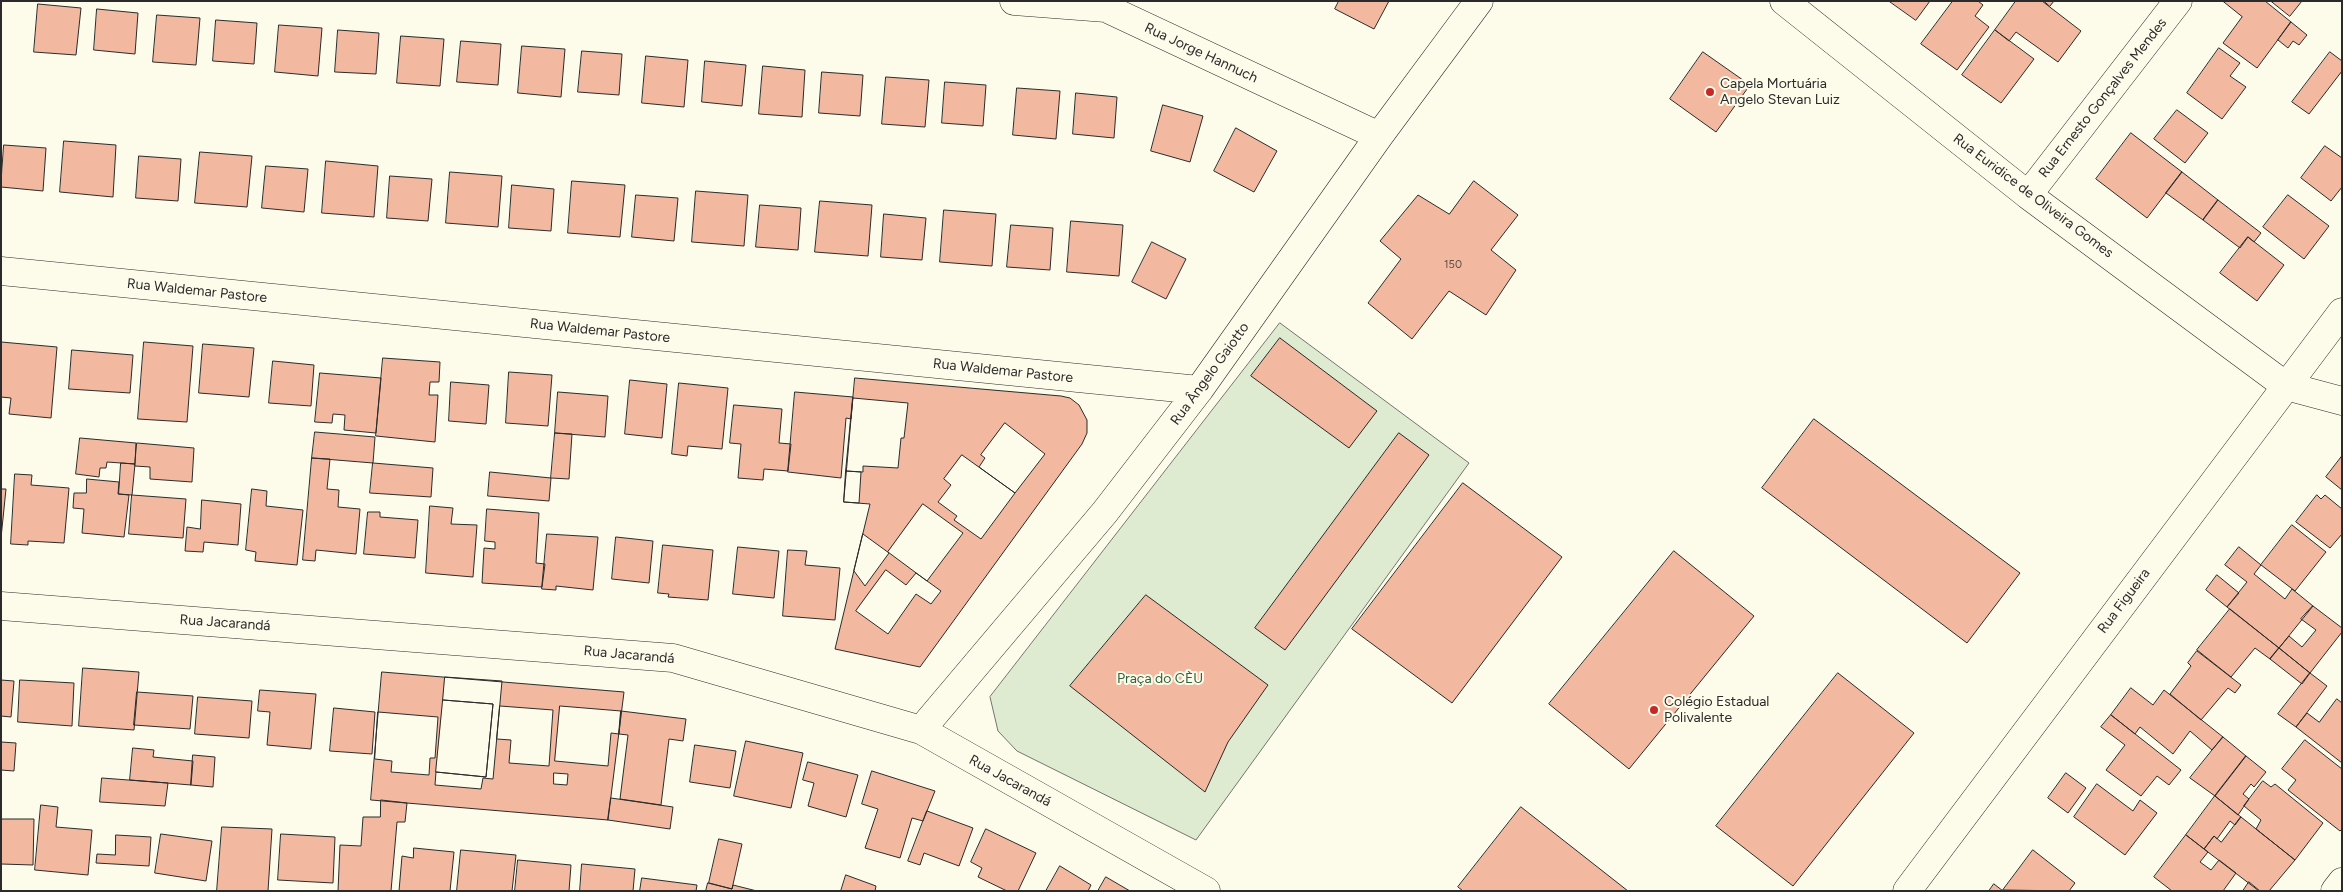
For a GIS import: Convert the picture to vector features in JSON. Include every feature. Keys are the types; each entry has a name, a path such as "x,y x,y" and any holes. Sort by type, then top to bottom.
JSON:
{"street":[{"name":"Rua Jorge Hannuch","path":"1014,1 1106,8 1379,136"},
{"name":"Rua Ângelo Gaiotto","path":"921,730 1105,512 1199,390 1379,136 1479,1"},
{"name":"Rua Euridice de Oliveira Gomes","path":"1784,1 2028,194 2286,386"},
{"name":"Rua Ernesto Gonçalves Mendes","path":"2028,194 2178,1"},
{"name":"Rua Waldemar Pastore","path":"1,271 1199,390"},
{"name":"Rua Figueira","path":"1907,891 2342,312"},
{"path":"2286,386 2342,401"},
{"name":"Rua Jacarandá","path":"1,606 674,658 921,730 1206,891"},
{"path":"2335,891 2342,882"}],"green space":[{"name":"Praça do CÈU","path":"1280,323 1469,463 1196,840 1017,751 998,731 990,697"}],"building":[{"path":"1339,1 1389,1 1374,29 1335,9"},
{"path":"1889,1 1930,1 1916,20"},
{"path":"1953,1 1978,1 1983,5 1975,16 1989,27 1957,70 1921,44"},
{"path":"2016,1 2042,1 2081,31 2058,62 2016,32 2009,41 1995,30"},
{"path":"2044,1 2054,1 2050,6"},
{"path":"2223,1 2265,1 2291,22 2257,68 2223,43 2242,17"},
{"path":"2271,1 2302,1 2290,16"},
{"path":"38,4 81,8 76,55 34,52"},
{"path":"97,9 138,13 135,54 94,50"},
{"path":"157,15 200,18 196,65 153,62"},
{"path":"216,20 257,23 254,64 213,61"},
{"path":"2291,22 2307,35 2299,45 2293,41 2288,48 2278,40"},
{"path":"279,25 322,28 318,76 275,72"},
{"path":"338,30 379,33 376,74 335,72"},
{"path":"1995,30 2034,59 2001,103 1962,75"},
{"path":"401,36 444,39 440,86 397,83"},
{"path":"461,41 501,44 498,85 457,82"},
{"path":"522,46 565,49 561,97 518,93"},
{"path":"2219,48 2240,63 2230,76 2246,87 2222,119 2187,93"},
{"path":"582,51 622,54 619,95 578,92"},
{"name":"Capela Mortuária Angelo Stevan Luiz","path":"1703,52 1750,85 1716,132 1670,99"},
{"path":"2330,52 2342,61 2342,71 2309,114 2292,102"},
{"path":"646,56 688,60 684,107 642,103"},
{"path":"705,61 746,65 742,106 702,102"},
{"path":"763,66 805,70 802,117 759,114"},
{"path":"822,72 863,75 860,116 819,113"},
{"path":"886,77 929,80 925,127 882,124"},
{"path":"945,82 986,85 983,126 942,123"},
{"path":"1017,88 1060,91 1056,139 1013,135"},
{"path":"1076,93 1117,97 1114,138 1073,134"},
{"path":"1163,105 1203,116 1190,162 1151,151"},
{"path":"2177,110 2208,133 2185,163 2154,139"},
{"path":"1236,128 1277,151 1254,192 1214,171"},
{"path":"2131,133 2182,172 2147,218 2096,179"},
{"path":"64,141 116,145 113,197 60,192"},
{"path":"4,145 46,148 43,191 1,187"},
{"path":"2325,146 2342,158 2342,187 2331,201 2301,178"},
{"path":"200,152 252,156 247,207 195,203"},
{"path":"139,156 181,159 178,201 136,198"},
{"path":"326,161 378,166 374,217 322,213"},
{"path":"266,166 308,169 304,212 262,208"},
{"path":"450,172 502,176 498,227 446,223"},
{"path":"2182,172 2218,200 2203,220 2166,193"},
{"path":"390,176 432,179 428,221 387,218"},
{"path":"572,181 625,185 620,237 568,233"},
{"path":"1474,181 1518,215 1491,250 1516,270 1486,315 1449,291 1412,339 1368,303 1401,259 1380,241 1418,195 1449,214"},
{"path":"512,185 554,189 551,231 509,228"},
{"path":"696,191 748,195 744,246 692,242"},
{"path":"636,195 678,198 674,241 632,237"},
{"path":"2288,195 2329,226 2304,259 2263,227"},
{"path":"2218,200 2261,233 2254,242 2248,237 2240,248 2203,220"},
{"path":"820,201 872,205 868,256 815,252"},
{"path":"760,205 801,208 798,250 756,247"},
{"path":"944,210 996,214 992,266 940,262"},
{"path":"884,214 926,218 922,260 881,257"},
{"path":"1071,221 1123,225 1119,276 1067,272"},
{"path":"1011,225 1053,228 1050,270 1007,267"},
{"path":"2248,237 2284,265 2257,301 2220,273"},
{"path":"1152,242 1186,259 1166,299 1132,282"},
{"path":"1280,338 1377,411 1349,448 1251,376"},
{"path":"1,342 57,347 51,418 9,414 11,398 1,397"},
{"path":"144,342 193,346 187,422 138,419"},
{"path":"203,344 254,348 249,397 199,393"},
{"path":"72,350 133,355 130,393 69,389"},
{"path":"383,358 440,362 439,382 430,382 429,395 438,395 435,442 376,436"},
{"path":"273,361 314,365 311,406 269,403"},
{"path":"509,372 552,375 548,426 506,423"},
{"path":"320,373 381,378 376,433 344,430 345,415 333,414 332,423 315,422"},
{"path":"855,378 1061,396 1070,398 1079,405 1087,420 1087,433 1082,444 920,667 835,649 870,504 844,502"},
{"path":"630,380 667,384 662,438 625,434"},
{"path":"451,382 489,385 486,424 449,421"},
{"path":"679,383 728,388 722,449 688,446 687,456 672,454"},
{"path":"558,392 608,396 605,437 555,433"},
{"path":"795,392 853,397 851,419 846,418 841,478 788,472"},
{"path":"853,398 908,403 904,438 901,438 898,468 863,466 863,472 846,471"},
{"path":"734,405 782,409 779,443 791,444 788,471 764,469 763,480 738,478 741,444 730,443"},
{"path":"1814,419 2020,573 1967,643 1762,488"},
{"path":"1005,423 1045,454 1015,493 979,467 985,458 981,455"},
{"path":"315,432 375,437 373,463 312,458"},
{"path":"555,433 572,434 569,479 551,478"},
{"path":"1399,433 1429,455 1285,650 1255,628"},
{"path":"80,438 136,443 135,464 107,462 106,468 100,468 99,477 76,474"},
{"path":"137,443 194,448 192,482 150,479 150,467 135,466"},
{"path":"962,455 1015,493 981,539 954,520 957,516 938,502 951,485 944,479"},
{"path":"2342,456 2342,490 2326,477"},
{"path":"312,458 330,459 327,489 339,490 338,507 360,509 356,554 316,550 315,561 303,560"},
{"path":"121,463 135,464 132,495 119,494"},
{"path":"373,463 433,468 431,497 370,493"},
{"path":"846,471 861,472 859,503 844,502"},
{"path":"490,472 551,478 549,501 488,496"},
{"path":"15,474 32,475 31,485 69,488 64,543 28,541 28,545 11,544"},
{"path":"87,479 119,482 118,494 129,495 124,537 82,533 84,509 73,508 74,493 86,493"},
{"path":"1463,483 1562,557 1452,703 1352,629"},
{"path":"1,489 6,489 1,538"},
{"path":"252,489 267,491 266,506 303,510 297,565 255,561 256,552 246,550"},
{"path":"132,495 186,499 183,538 129,534"},
{"path":"2317,495 2321,499 2325,495 2342,509 2342,534 2330,548 2296,522"},
{"path":"202,500 241,504 238,545 204,542 203,552 185,551 187,527 200,529"},
{"path":"923,504 963,533 927,581 888,552"},
{"path":"430,506 453,508 451,524 477,525 473,577 426,573"},
{"path":"487,509 539,513 536,563 545,564 542,587 482,583 484,548 495,549 495,542 485,541"},
{"path":"368,512 380,512 380,517 418,520 415,558 364,554"},
{"path":"2292,525 2326,552 2295,591 2261,565"},
{"path":"547,534 598,537 593,590 556,586 556,590 542,589"},
{"path":"863,534 889,553 865,586 854,571"},
{"path":"616,537 653,541 649,583 612,579"},
{"path":"663,545 713,550 708,600 668,597 669,594 658,593"},
{"path":"738,547 779,551 774,598 733,594"},
{"path":"2239,547 2261,565 2254,574 2285,599 2292,589 2313,606 2279,648 2227,607 2247,582 2225,565"},
{"path":"788,550 807,551 805,565 840,568 835,620 783,616"},
{"path":"1674,551 1754,616 1629,769 1549,704"},
{"path":"886,570 906,585 916,573 941,591 931,604 916,594 888,634 856,611"},
{"path":"2217,575 2239,593 2227,607 2206,590"},
{"path":"1146,595 1268,685 1228,742 1205,792 1070,686"},
{"path":"2313,606 2342,628 2342,632 2310,673 2279,648 2289,636 2302,647 2316,630 2301,619"},
{"path":"2230,609 2279,648 2270,659 2255,648 2231,677 2197,650"},
{"path":"2279,648 2310,673 2302,684 2270,659"},
{"path":"2197,651 2241,685 2235,693 2228,688 2201,720 2170,694 2191,666 2188,663"},
{"path":"83,668 139,672 134,730 79,726"},
{"path":"382,672 624,692 608,820 371,800"},
{"path":"1838,673 1914,733 1793,886 1716,826"},
{"path":"2310,673 2327,686 2296,727 2278,714"},
{"path":"445,677 502,681 493,779 483,778 481,789 435,785 436,772 486,777 493,704 443,700"},
{"path":"1,680 14,681 11,717 1,716"},
{"path":"20,680 74,683 72,726 18,722"},
{"path":"2131,688 2153,705 2164,690 2223,737 2212,750 2190,731 2173,754 2140,727 2135,734 2111,715"},
{"path":"260,690 316,694 311,749 267,745 270,712 258,711"},
{"path":"137,692 193,696 190,729 134,725"},
{"path":"198,697 252,701 249,738 195,734"},
{"path":"2337,699 2342,703 2342,763 2296,727 2307,713 2319,722"},
{"path":"443,700 493,704 486,777 436,772"},
{"path":"500,706 553,710 549,766 509,763 511,740 497,739"},
{"path":"560,706 621,711 619,734 611,733 608,766 555,761"},
{"path":"334,708 375,712 372,754 330,751"},
{"path":"621,711 686,719 683,741 669,739 661,805 620,799 628,735 619,734"},
{"path":"378,712 438,717 435,758 430,758 429,775 391,772 392,761 375,759"},
{"path":"2111,715 2181,770 2169,785 2157,776 2141,796 2106,770 2125,745 2101,727"},
{"path":"2223,737 2246,756 2215,796 2190,778"},
{"path":"2305,740 2342,769 2342,829 2340,831 2288,790 2296,780 2282,769"},
{"path":"746,741 803,753 791,808 734,796"},
{"path":"1,742 16,743 14,771 1,770"},
{"path":"695,745 736,751 730,788 690,782"},
{"path":"133,748 154,750 153,757 193,761 191,785 130,780"},
{"path":"193,755 215,757 213,787 191,785"},
{"path":"2246,756 2266,772 2254,787 2251,784 2243,794 2249,799 2238,815 2215,796"},
{"path":"808,762 858,775 846,817 808,806 814,783 803,780"},
{"path":"872,771 935,791 923,821 912,818 900,858 865,848 878,809 862,804"},
{"path":"554,773 568,774 567,785 554,784"},
{"path":"2066,773 2086,788 2068,813 2048,798"},
{"path":"102,778 168,783 165,806 100,802"},
{"path":"2263,781 2271,787 2275,784 2323,823 2295,860 2256,829 2261,820 2244,806"},
{"path":"2097,784 2133,811 2140,800 2157,813 2125,855 2074,817"},
{"path":"2215,796 2241,817 2235,825 2230,821 2217,839 2214,836 2204,849 2186,835"},
{"path":"611,798 673,807 670,829 608,820"},
{"path":"381,800 407,803 405,822 397,822 391,891 338,891 340,845 361,846 363,817 380,817"},
{"path":"41,805 58,807 56,827 92,830 88,875 35,870"},
{"path":"1521,807 1628,891 1463,891 1458,887"},
{"path":"927,811 973,828 959,866 924,853 920,865 908,861"},
{"path":"2241,817 2295,860 2269,891 2259,891 2204,849 2214,836 2221,842"},
{"path":"1,819 34,819 33,865 1,864"},
{"path":"222,827 272,829 268,891 217,891"},
{"path":"986,829 1036,853 1018,891 1007,891 978,877 982,868 971,862"},
{"path":"161,834 212,841 206,881 155,873"},
{"path":"281,834 335,837 333,883 278,880"},
{"path":"116,835 151,837 149,866 96,863 97,854 115,855"},
{"path":"2186,835 2208,852 2200,862 2211,870 2219,860 2236,873 2223,891 2172,891 2154,877"},
{"path":"719,839 742,844 732,889 709,883"},
{"path":"414,848 454,852 450,891 399,891 402,856 413,858"},
{"path":"461,850 516,855 512,891 457,891"},
{"path":"2033,850 2075,883 2069,891 2003,890"},
{"path":"518,860 571,865 569,891 515,891"},
{"path":"582,864 635,869 633,891 580,891"},
{"path":"1060,866 1091,885 1088,891 1046,891"},
{"path":"846,875 876,886 875,891 841,891"},
{"path":"1106,877 1130,891 1098,891"},
{"path":"642,878 697,885 696,891 640,891"},
{"path":"2249,882 2260,891 2243,891"},
{"path":"708,883 732,889 733,885 757,891 706,891"},
{"path":"1994,884 2003,891 1989,891"}],"place":[{"name":"Capela Mortuária Angelo Stevan Luiz","path":"1710,92"},
{"name":"Colégio Estadual Polivalente","path":"1654,710"}]}
